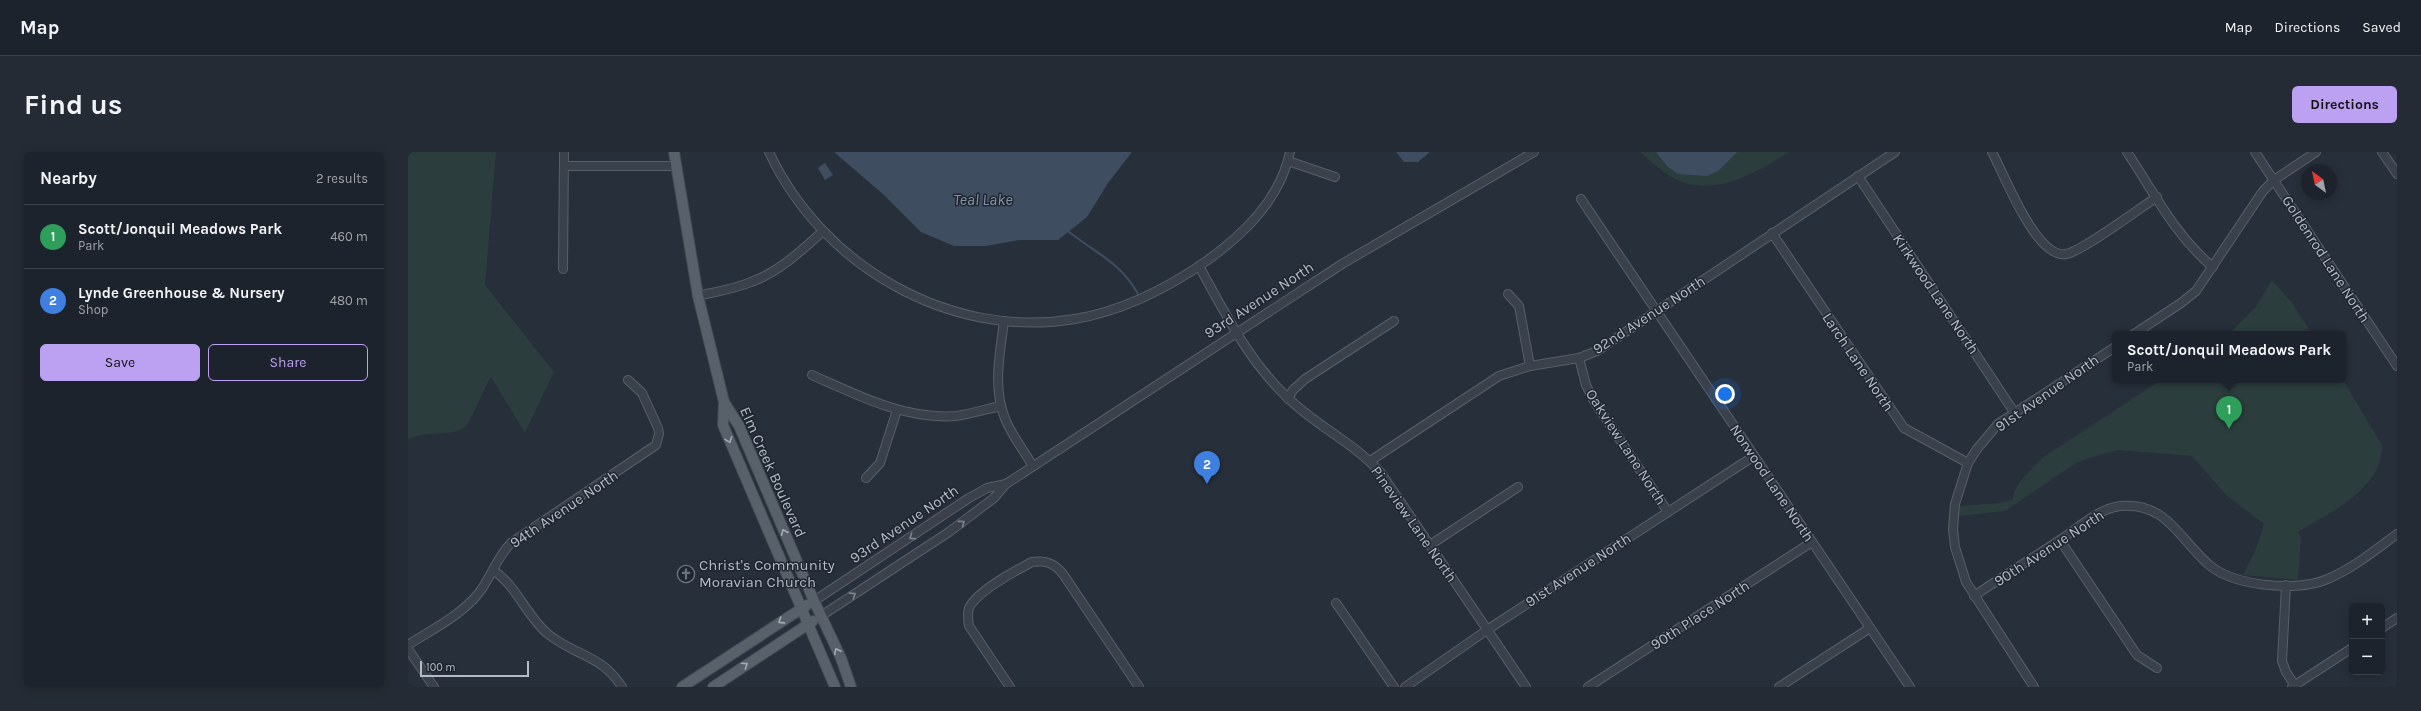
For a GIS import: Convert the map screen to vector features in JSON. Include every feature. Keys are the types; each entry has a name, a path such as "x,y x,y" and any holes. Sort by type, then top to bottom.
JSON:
{"main road":[{"name":"Elm Creek Boulevard","path":"674,152 675,166 698,296 724,402 723,424 835,687"},
{"name":"Elm Creek Boulevard","path":"724,402 739,426 814,601 841,658 851,687"},
{"name":"93rd Avenue North","path":"682,687 801,608 814,601"},
{"name":"93rd Avenue North","path":"713,687 821,616"}],"street":[{"path":"563,269 564,152"},
{"path":"768,152 794,196 822,231 869,271 896,287 952,311 1004,321 1051,321 1098,314 1143,298 1198,266 1226,247 1253,221 1270,197 1288,161 1290,152"},
{"name":"93rd Avenue North","path":"821,616 949,532 994,498 1006,484 1342,264 1534,152"},
{"name":"92nd Avenue North","path":"1370,461 1499,376 1530,366 1579,358 1597,351 1895,152"},
{"path":"1992,152 2020,209 2045,247 2055,253 2072,252 2157,197"},
{"path":"2127,152 2191,247 2213,267"},
{"name":"Goldenrod Lane North","path":"2255,152 2397,366"},
{"path":"2138,331 2186,299 2196,290 2213,267 2252,204 2274,180 2316,152"},
{"path":"2382,152 2397,174"},
{"path":"1288,161 1334,177"},
{"path":"564,166 675,166"},
{"name":"Kirkwood Lane North","path":"1858,176 2014,412"},
{"name":"Norwood Lane North","path":"1581,199 1910,687"},
{"path":"698,296 745,284 770,273 792,259 822,231"},
{"name":"Larch Lane North","path":"1772,233 1904,428 1968,463"},
{"name":"Pineview Lane North","path":"1198,266 1236,333 1256,363 1288,399 1354,447 1370,461 1430,545 1526,687"},
{"path":"1508,294 1519,306 1530,366"},
{"path":"1004,321 998,374 1001,406 1013,435 1033,466"},
{"path":"1288,399 1293,390 1304,379 1394,321"},
{"name":"91st Avenue North","path":"2034,687 1974,596 1959,567 1953,529 1955,504 1968,463 1986,437 1998,424 2014,412 2112,349"},
{"name":"Oakview Lane North","path":"1579,358 1586,385 1594,402 1668,512"},
{"path":"812,375 897,410 932,416 956,416 1001,406"},
{"name":"94th Avenue North","path":"408,645 468,604 478,594 502,553 517,538 656,445 659,434 658,428 642,393 628,380"},
{"path":"866,478 880,463 897,410"},
{"name":"91st Avenue North","path":"1405,687 1487,630 1754,456"},
{"name":"93rd Avenue North","path":"814,601 969,498 987,488 1006,484"},
{"path":"1430,545 1518,487"},
{"name":"90th Avenue North","path":"1974,596 2107,510 2119,506 2145,507 2168,520 2208,564 2219,572 2244,581 2286,585 2307,584 2325,580 2397,534"},
{"path":"2060,540 2137,655 2157,668"},
{"name":"90th Place North","path":"1588,687 1812,542"},
{"path":"1010,687 973,632 967,618 969,609 980,595 1032,562 1041,560 1051,563 1058,568 1139,687"},
{"path":"493,570 512,586 534,619 548,634 603,664 622,687"},
{"path":"2286,585 2282,661 2294,686 2349,650"},
{"path":"1336,603 1394,687"},
{"path":"2385,626 2397,618"},
{"path":"1779,687 1870,628"},
{"path":"408,649 434,687"}],"shaded area":[{"path":"408,152 496,152 485,285 554,372 525,433 491,377 468,424 465,427 452,432 422,435 408,440"},
{"path":"1640,152 1790,152 1765,167 1739,179 1712,185 1697,185 1676,180"},
{"path":"2272,280 2292,303 2310,331 2232,331 2255,308"},
{"path":"2156,383 2345,383 2382,445 2380,461 2374,474 2364,487 2338,508 2298,532 2301,539 2298,580 2243,575 2256,549 2264,524 2226,495 2192,456 2118,450 2076,463 2005,511 1959,516 1960,506 2000,503 2012,500 2015,490 2021,480 2042,458"}],"water":[{"name":"Teal Lake","path":"834,152 1132,152 1108,183 1087,217 1058,240 1020,240 986,246 954,246 921,232 884,195"},
{"path":"1396,152 1430,152 1418,162 1404,162"},
{"path":"1656,152 1737,152 1718,171 1707,176 1678,174 1667,166"},
{"path":"825,163 833,175 825,180 818,168"}],"waterway":[{"path":"1069,232 1116,266 1124,274 1138,294"}],"place":[{"name":"Scott/Jonquil Meadows Park","path":"2229,429"},
{"name":"Lynde Greenhouse & Nursery","path":"1207,484"},
{"name":"Christ's Community Moravian Church","path":"686,574"}]}
